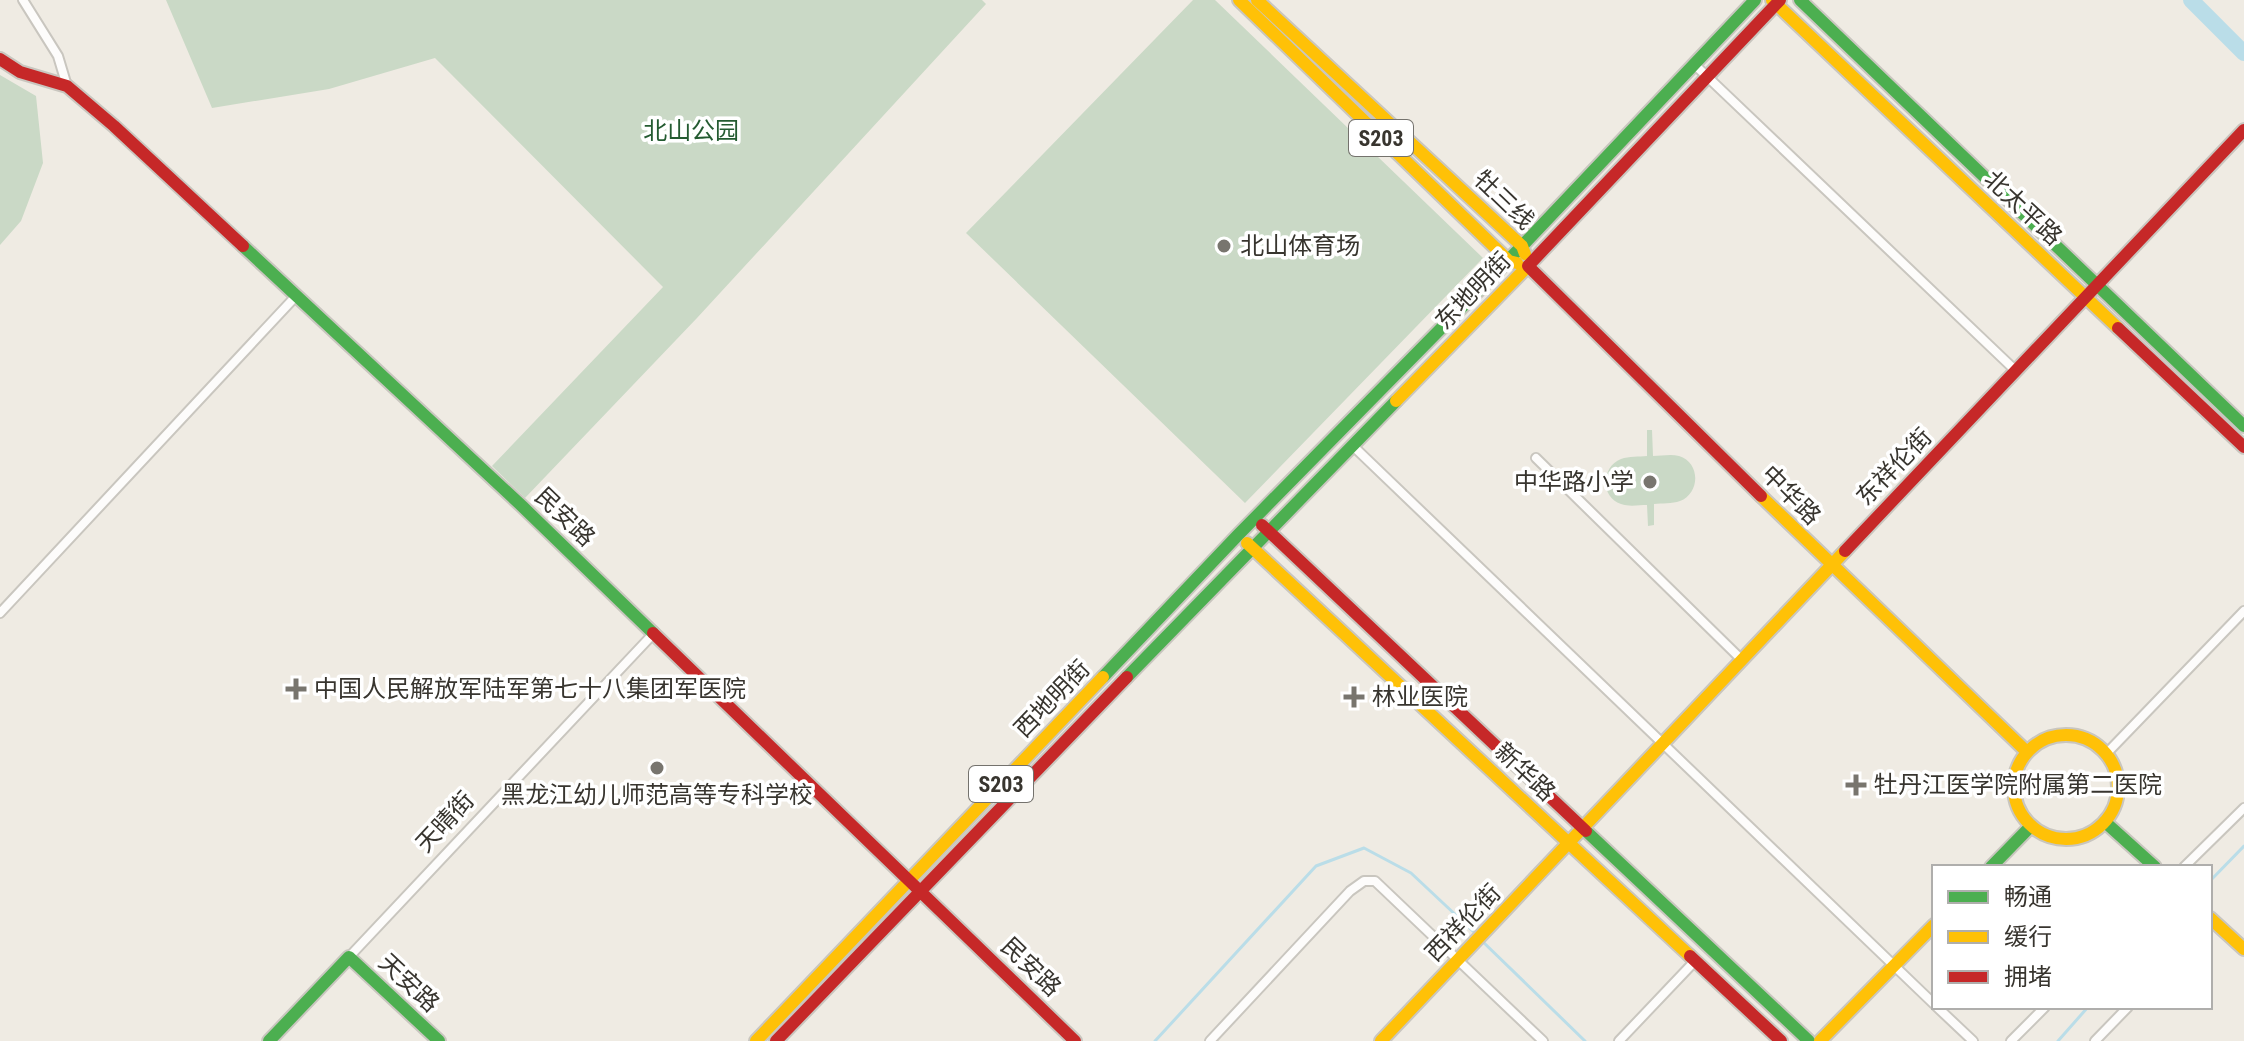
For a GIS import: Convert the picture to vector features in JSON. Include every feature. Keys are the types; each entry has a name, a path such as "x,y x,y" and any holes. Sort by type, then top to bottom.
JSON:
{"street":[{"path":"23,0 58,56 67,86"},
{"name":"牡三线","path":"1239,0 1509,261 1528,266"},
{"name":"牡三线","path":"1257,0 1522,246 1528,266"},
{"name":"东地明街","path":"1246,526 1509,261 1755,0"},
{"name":"北太平路","path":"1800,0 2244,426"},
{"name":"东地明街","path":"1260,539 1528,266 1776,1"},
{"name":"北太平路","path":"1776,1 2244,447"},
{"name":"民安路","path":"0,59 20,72 67,86 114,126 512,497 1075,1041"},
{"path":"1695,65 2016,371"},
{"name":"东祥伦街","path":"1576,836 2244,130"},
{"name":"中华路","path":"1528,266 1831,565 2027,752"},
{"path":"0,613 296,296"},
{"path":"1352,445 1932,1002"},
{"path":"1536,458 1742,660"},
{"path":"1246,526 1576,836 1809,1041"},
{"name":"新华路","path":"1246,526 1576,836 1695,961 1781,1041"},
{"name":"西地明街","path":"756,1041 1246,526"},
{"name":"西地明街","path":"776,1041 1260,539"},
{"path":"2106,754 2244,611"},
{"name":"天晴街","path":"269,1041 654,633"},
{"path":"2074,735 2090,740 2106,754 2118,779 2118,794 2114,809 2105,822 2077,838 2061,839 2045,835 2031,826 2015,798 2014,782 2018,766 2027,752 2048,738 2074,735"},
{"path":"2186,865 2244,808"},
{"path":"2105,822 2153,865"},
{"path":"1993,865 2031,826"},
{"name":"西祥伦街","path":"1381,1041 1576,836"},
{"path":"1210,1041 1350,891 1364,881 1375,881 1543,1041"},
{"path":"2212,921 2244,949"},
{"path":"1820,1041 1932,927"},
{"name":"天安路","path":"349,957 439,1041"},
{"path":"1619,1041 1695,961"},
{"path":"1939,1009 1973,1041"},
{"path":"2011,1041 2043,1009"},
{"path":"2095,1041 2126,1009"}],"green space":[{"name":"北山公园","path":"166,0 982,0 986,4 697,318 525,498 492,466 663,287 435,58 329,89 212,108"},
{"name":"北山体育场","path":"1193,0 1215,0 1483,258 1245,503 966,233"},
{"path":"0,75 36,96 43,163 21,221 0,245"},
{"path":"1647,430 1652,430 1653,456 1679,456 1691,465 1695,478 1687,497 1677,502 1654,504 1654,525 1648,526 1647,505 1621,504 1606,489 1607,475 1614,463 1624,458 1647,456"}],"waterway":[{"path":"2191,0 2244,53"},
{"path":"2212,879 2244,846"},
{"path":"1155,1041 1316,866 1364,848 1411,873 1476,934"},
{"path":"1481,940 1585,1041"},
{"path":"2058,1041 2086,1009"}],"traffic: fast":[{"path":"1522,246 1755,0"},
{"path":"1800,0 2244,426"},
{"path":"243,246 653,633"},
{"path":"1103,677 1522,246"},
{"path":"1127,677 1396,401"},
{"path":"2105,822 2153,865"},
{"path":"1993,865 2031,826"},
{"path":"1586,831 1809,1041"},
{"path":"269,1041 349,957 439,1041"}],"traffic: slow":[{"path":"1239,0 1509,261 1517,263"},
{"path":"1257,0 1522,246 1525,254"},
{"path":"1772,0 2118,328"},
{"path":"1396,401 1528,266"},
{"path":"1761,496 2027,752"},
{"path":"1247,543 1690,956"},
{"path":"1381,1041 1845,551"},
{"path":"756,1041 1103,677"},
{"path":"2066,735 2086,739 2103,750 2114,767 2118,787 2114,807 2103,824 2086,835 2066,839 2046,835 2029,824 2018,807 2014,787 2018,767 2029,750 2046,739 2066,735"},
{"path":"2212,920 2244,949"},
{"path":"1820,1041 1932,927"}],"traffic: jam":[{"path":"1761,496 1528,266 1780,0"},
{"path":"0,59 20,72 67,86 243,246"},
{"path":"1845,551 2244,130"},
{"path":"2118,328 2244,447"},
{"path":"1262,525 1586,831"},
{"path":"653,633 1075,1041"},
{"path":"776,1041 1127,677"},
{"path":"1690,956 1781,1041"}],"place":[{"name":"北山体育场","path":"1224,246"},
{"name":"中华路小学","path":"1650,482"},
{"name":"中国人民解放军陆军第七十八集团军医院","path":"296,689"},
{"name":"林业医院","path":"1354,697"},
{"name":"黑龙江幼儿师范高等专科学校","path":"657,768"},
{"name":"牡丹江医学院附属第二医院","path":"1856,785"}]}
